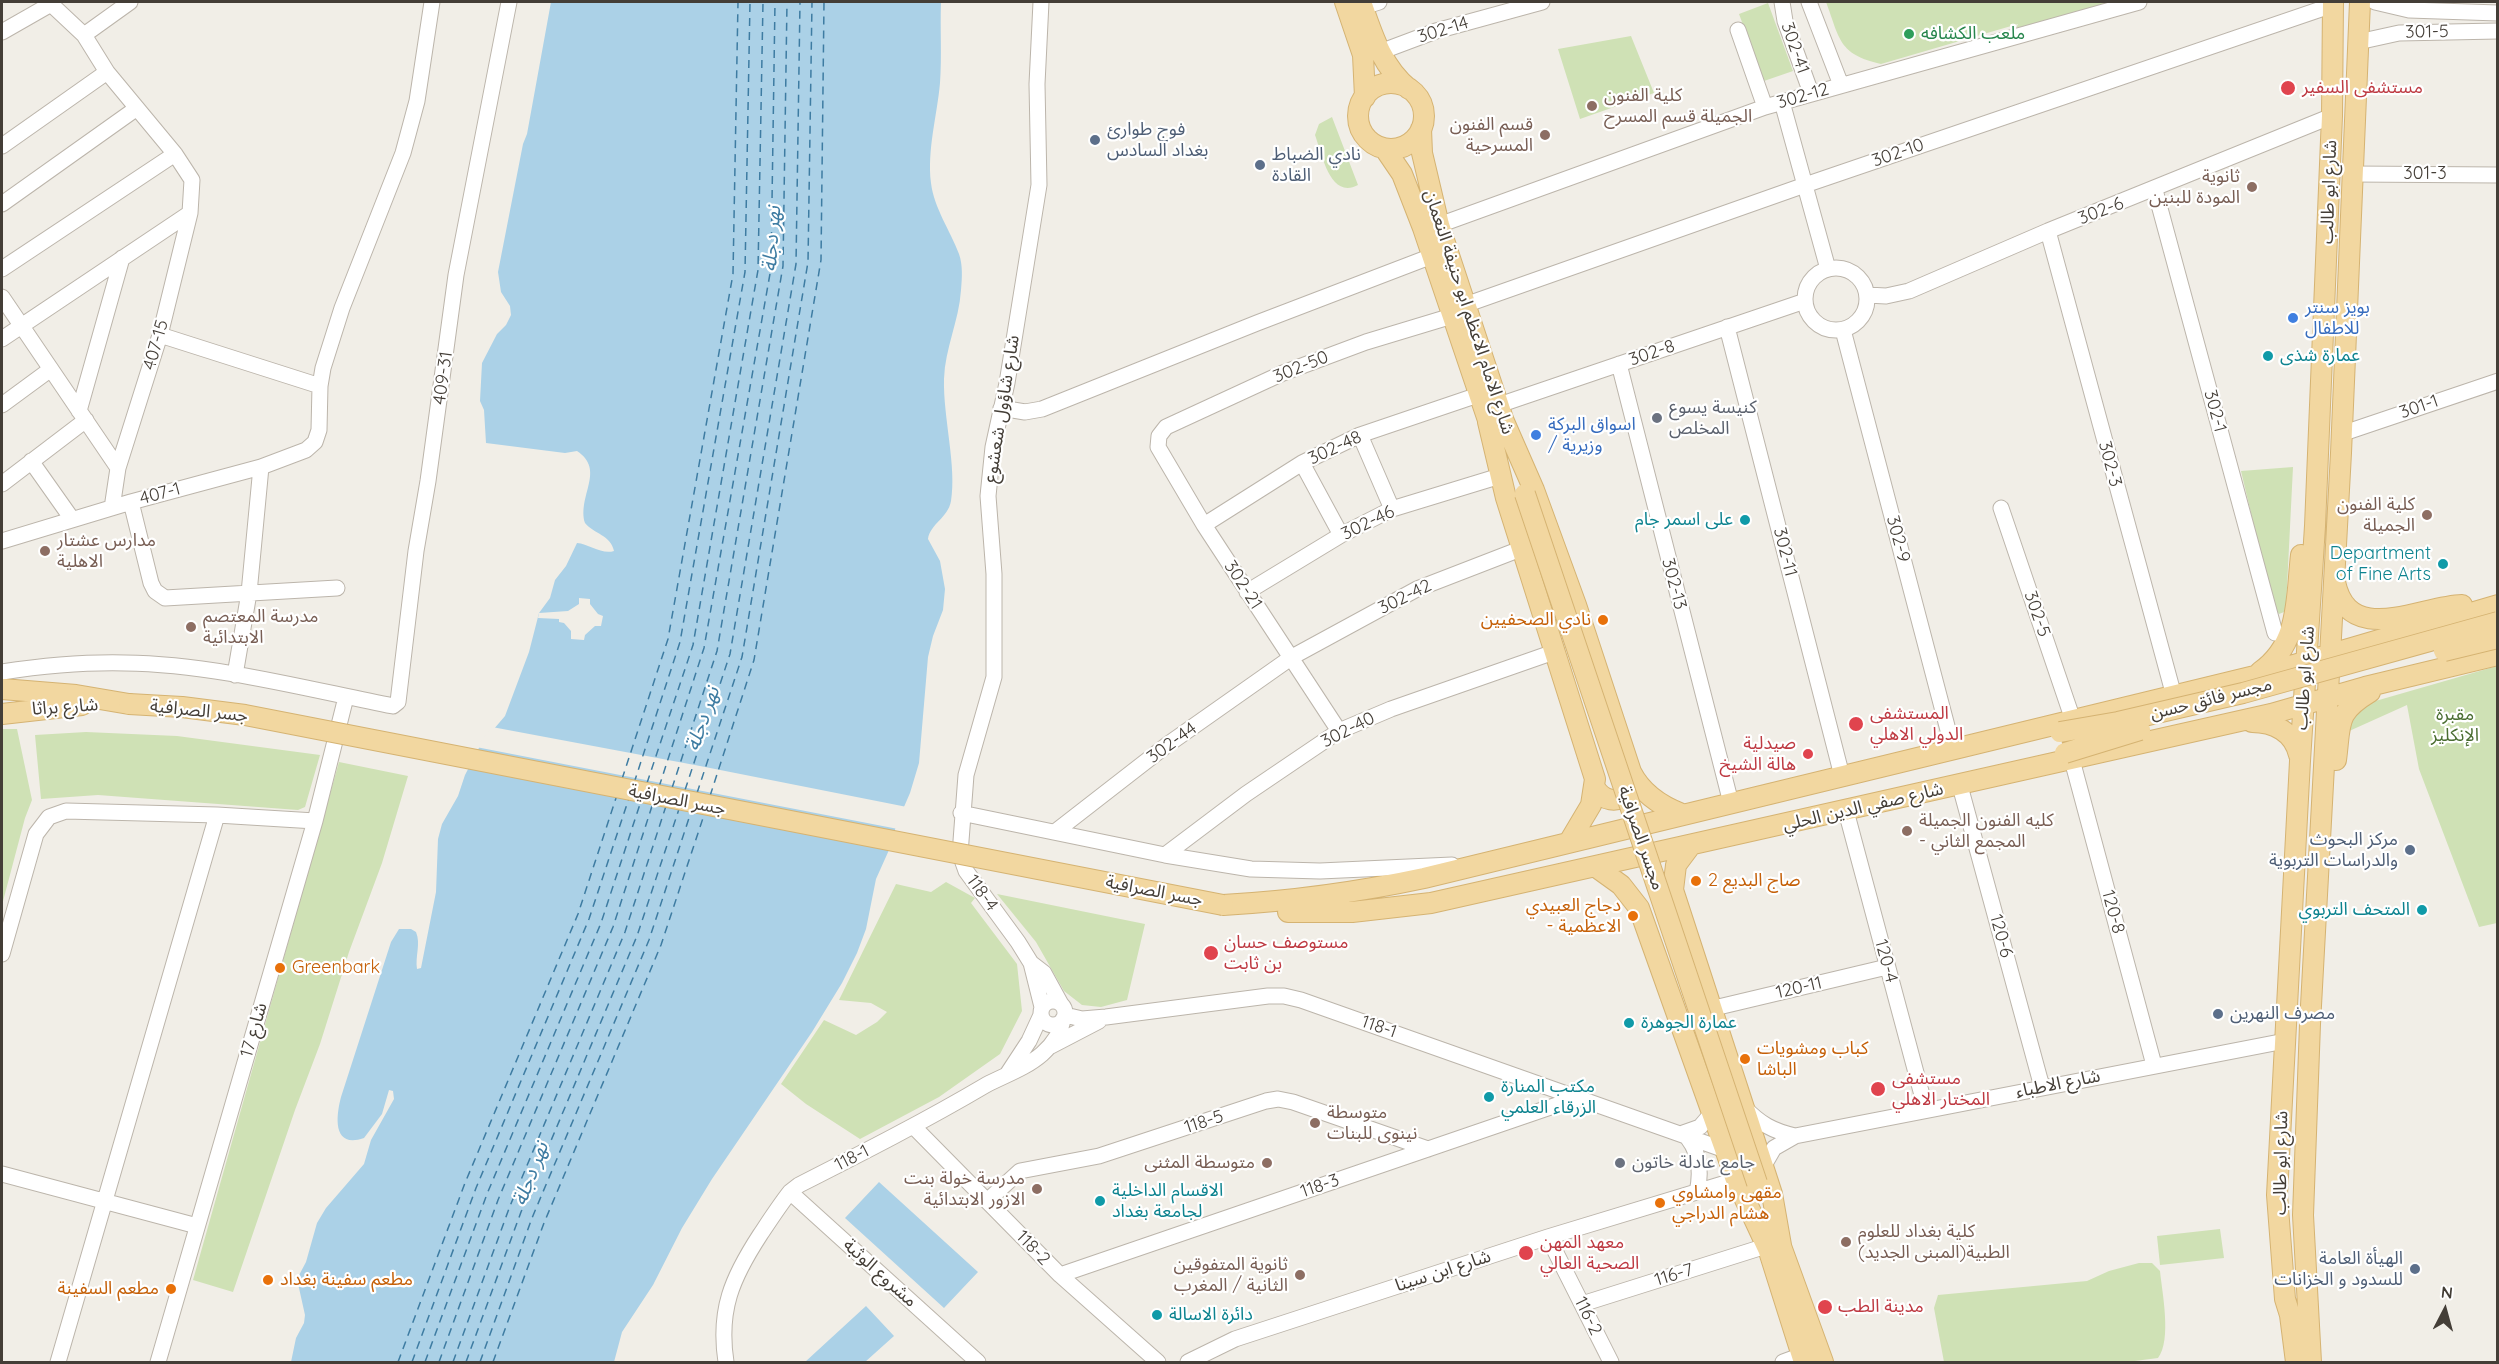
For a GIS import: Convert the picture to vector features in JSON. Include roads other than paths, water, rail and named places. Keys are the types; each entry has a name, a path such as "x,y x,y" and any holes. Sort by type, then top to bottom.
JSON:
{"main road":[{"name":"شارع ابو طالب","path":"2300,1356 2308,1297 2303,1215 2307,1106 2360,2"},
{"path":"1362,3 1380,52 1395,76 1409,89 1417,97 1424,118 1421,129 1407,145 1385,149 1375,146 1361,130 1359,109 1365,97 1372,90 1390,84 1409,89"},
{"path":"1362,3 1365,97"},
{"path":"2338,3 2348,28 2356,71"},
{"name":"شارع ابو طالب","path":"2300,1356 2285,1299 2277,1194 2303,705 2315,526 2338,3"},
{"path":"2332,116 2354,116"},
{"name":"شارع الامام الاعظم ابو حنيفة النعمان","path":"1421,129 1422,153 1478,395 1496,415"},
{"name":"شارع الامام الاعظم ابو حنيفة النعمان","path":"1385,149 1402,174 1432,256 1459,310 1496,415 1520,495"},
{"path":"1496,415 1500,476 1593,770 1595,788 1591,805 1569,843"},
{"path":"1496,415 1534,490 1576,605 1634,779 1656,800 1682,814"},
{"name":"مجسر الصرافية","path":"1520,495 1751,1179"},
{"path":"2256,676 2277,658 2289,640 2294,620 2301,553 2306,539 2315,526"},
{"path":"2334,573 2337,590 2346,605 2360,616 2369,619 2387,620 2452,606 2494,612"},
{"path":"2067,726 2494,612"},
{"name":"مجسر فائق حسن","path":"1991,740 2067,726 2118,722 2242,693 2494,612"},
{"name":"مجسر فائق حسن","path":"2000,777 2069,756 2121,735 2246,705 2498,638"},
{"path":"2358,647 2350,654 2346,670 2350,680 2365,687"},
{"path":"2069,756 2271,714 2365,687 2498,655"},
{"path":"2256,676 2277,681 2282,691 2282,702 2271,714"},
{"path":"2322,814 2332,787 2344,711 2357,700 2389,681"},
{"path":"2,689 76,695 129,704"},
{"name":"شارع براثا","path":"2,714 76,705 129,704"},
{"name":"جسر الصرافية","path":"129,704 182,707 245,715 1222,904"},
{"path":"2231,723 2257,722 2275,725 2295,743 2300,761"},
{"name":"شارع صفي الدين الحلي","path":"1222,904 1290,902 1358,893 1991,740"},
{"name":"شارع صفي الدين الحلي","path":"1222,904 1287,911 1352,912 1431,903 2000,777"},
{"path":"1595,788 1606,799 1621,799 1629,794 1634,779"},
{"path":"1691,846 1676,865 1673,890 1743,1106 1751,1179 1803,1359"},
{"path":"1596,867 1613,878 1634,900 1668,986 1725,1150 1751,1179"},
{"path":"1634,900 1637,890 1650,882 1660,882 1673,890"},
{"path":"2282,1105 2307,1106"},
{"path":"1772,1250 1823,1362"}],"street":[{"path":"84,35 130,2"},
{"path":"160,335 320,386 342,308 403,153 417,102 432,2"},
{"name":"409-31","path":"345,697 393,706 398,702 400,695 416,551 428,481 456,275 508,2"},
{"name":"شارع شاؤول شعشوع","path":"961,813 966,775 994,677 993,574 988,496 993,447 1039,185 1037,84 1041,2"},
{"name":"302-14","path":"1380,52 1436,31 1542,2"},
{"name":"302-41","path":"1782,2 1785,21 1811,93"},
{"path":"1809,2 1841,85"},
{"name":"302-12","path":"1439,225 1766,107 2139,2"},
{"name":"301-5","path":"2375,2 2409,10 2492,13"},
{"path":"2,32 52,3 84,35 107,72 176,154 2,268"},
{"name":"302-10","path":"1459,310 1805,185 2338,3"},
{"path":"2492,13 2492,31"},
{"path":"1738,30 1766,107"},
{"name":"301-5","path":"2358,42 2399,33 2492,31"},
{"path":"2,146 107,72"},
{"path":"1782,102 1828,269"},
{"path":"2,204 137,108"},
{"name":"302-6","path":"1867,295 1886,296 1909,291 2048,231 2155,190 2332,116"},
{"name":"407-15","path":"112,508 118,468 160,335 190,213 192,180 176,154"},
{"name":"301-3","path":"2352,174 2498,175"},
{"name":"302-1","path":"2155,190 2275,633"},
{"path":"2,339 190,213"},
{"name":"302-3","path":"2048,231 2174,696"},
{"path":"1001,408 1025,412 1042,409 1432,256"},
{"path":"2,484 82,416 122,258"},
{"path":"1838,268 1849,271 1864,285 1867,295 1867,304 1859,321 1843,330 1822,327 1807,311 1805,301 1806,290 1811,281 1828,269 1838,268"},
{"path":"2,297 118,468"},
{"name":"302-8","path":"1496,415 1619,364 1805,301"},
{"name":"302-50","path":"1159,436 1166,427 1283,373 1459,310"},
{"name":"302-11","path":"1727,327 1842,776"},
{"name":"302-9","path":"1843,330 1953,749"},
{"name":"302-13","path":"1619,364 1731,803"},
{"path":"2,405 51,369"},
{"name":"301-1","path":"2341,434 2498,381"},
{"name":"407-1","path":"2,542 72,519 261,467 306,450 315,442 319,430 320,386"},
{"name":"302-48","path":"1204,525 1302,464 1360,435 1478,395"},
{"path":"1360,435 1392,509"},
{"name":"302-21","path":"1159,436 1158,447 1204,525 1339,731"},
{"path":"31,461 72,519"},
{"path":"1302,464 1341,535"},
{"path":"235,675 249,593 261,467"},
{"name":"302-46","path":"1247,592 1341,535 1392,509 1500,476"},
{"path":"131,502 151,583 155,591 165,598 336,588"},
{"name":"302-5","path":"2001,508 2067,726"},
{"name":"302-42","path":"1292,657 1418,589 1523,548"},
{"name":"302-40","path":"1166,855 1246,794 1339,731 1391,709 1554,652"},
{"name":"302-44","path":"1055,832 1167,745 1292,657"},
{"path":"2,672 76,664 127,663 235,675 345,697"},
{"name":"شارع 17","path":"158,1362 315,821 345,697"},
{"name":"120-8","path":"2069,756 2154,1065"},
{"name":"120-6","path":"1960,786 2042,1087"},
{"path":"2,954 36,834 48,817 66,811 217,815 315,821"},
{"name":"120-4","path":"1846,812 1926,1110"},
{"path":"961,813 1166,855 1251,869 1320,870 1482,864"},
{"name":"118-4","path":"961,813 960,854 964,868 1031,963 1041,1011"},
{"path":"58,1362 217,815"},
{"name":"118-4","path":"1031,963 1044,973 1063,1013"},
{"name":"120-11","path":"1710,1009 1887,967"},
{"name":"118-1","path":"726,1362 723,1342 724,1314 731,1287 740,1266 790,1192 799,1185 914,1127 1026,1065 1049,1047 1059,1033 1063,1013 1082,1019 1268,996 1284,996 1580,1097 1725,1150"},
{"path":"1008,1073 1029,1041 1041,1011 1048,1002 1063,1013 1057,1024 1048,1024 1041,1011"},
{"path":"1049,1047 1106,1017"},
{"name":"شارع الاطباء","path":"1795,1136 2285,1041"},
{"name":"118-3","path":"1060,1275 1580,1097"},
{"name":"118-5","path":"987,1201 1020,1172 1099,1156 1278,1099 1293,1102 1428,1149"},
{"path":"1743,1106 1757,1121 1775,1131 1795,1136"},
{"path":"1697,1192 1700,1173 1698,1158 1693,1144 1683,1133 1700,1127 1712,1113"},
{"name":"118-2","path":"914,1127 1060,1275 1158,1362"},
{"path":"1751,1179 1773,1148 1795,1136"},
{"path":"2,1174 197,1226"},
{"name":"شارع ابن سينا","path":"1188,1362 1235,1339 1548,1237 1697,1192 1751,1179"},
{"name":"مشروع الوثبة","path":"790,1192 970,1360"},
{"name":"116-2","path":"1548,1237 1611,1362"},
{"name":"116-7","path":"1582,1304 1772,1250"},
{"path":"1783,1362 1803,1359"}],"water":[{"name":"نهر دجلة","path":"551,2 941,2 941,73 930,171 939,210 959,254 962,277 958,313 947,356 944,379 952,473 951,501 928,539 940,561 945,589 943,610 928,657 919,763 889,850 876,879 866,929 842,983 682,1228 653,1285 622,1332 614,1362 291,1362 296,1338 304,1323 305,1315 297,1279 306,1262 317,1223 326,1208 364,1164 371,1140 394,1099 393,1091 389,1090 382,1114 364,1138 346,1139 341,1135 338,1113 341,1097 391,942 399,929 411,929 416,932 417,969 421,968 436,892 438,839 442,824 458,796 465,775 481,744 505,716 529,652 539,613 550,598 555,580 566,566 577,543 605,552 614,551 606,538 585,523 584,503 590,475 585,458 577,451 565,453 486,443 484,410 480,401 482,363 497,334 506,325 511,315 510,306 501,292 498,272 523,144 527,134"},
{"path":"879,1182 978,1272 944,1308 845,1218"},
{"path":"866,1306 894,1336 865,1362 805,1362"}],"place":[{"name":"ملعب الكشافه","path":"1909,34"},
{"name":"مستشفى السفير","path":"2288,88"},
{"name":"كلية الفنون الجميلة قسم المسرح","path":"1592,106"},
{"name":"قسم الفنون المسرحية","path":"1545,135"},
{"name":"فوج طوارئ بغداد السادس","path":"1095,140"},
{"name":"نادي الضباط القادة","path":"1260,165"},
{"name":"ثانوية المودة للبنين","path":"2252,187"},
{"name":"بويز سنتر للاطفال","path":"2293,318"},
{"name":"عمارة شذى","path":"2268,356"},
{"name":"كنيسة يسوع المخلص","path":"1657,418"},
{"name":"اسواق البركة / وزيرية","path":"1536,435"},
{"name":"كلية الفنون الجميلة","path":"2427,515"},
{"name":"علی اسمر جام","path":"1745,520"},
{"name":"مدارس عشتار الاهلية","path":"45,551"},
{"name":"Department of Fine Arts","path":"2443,564"},
{"name":"نادي الصحفيين","path":"1603,620"},
{"name":"مدرسة المعتصم الابتدائية","path":"191,627"},
{"name":"المستشفى الدولي الاهلي","path":"1856,724"},
{"name":"صيدلية هالة الشيخ","path":"1808,754"},
{"name":"كليه الفنون الجميلة - المجمع الثاني","path":"1907,831"},
{"name":"مركز البحوث والدراسات التربوية","path":"2410,850"},
{"name":"صاج البديع 2","path":"1696,881"},
{"name":"المتحف التربوي","path":"2422,910"},
{"name":"دجاج العبيدي - الاعظمية","path":"1633,916"},
{"name":"مستوصف حسان بن ثابت","path":"1211,953"},
{"name":"Greenbark","path":"280,968"},
{"name":"مصرف النهرين","path":"2218,1014"},
{"name":"عمارة الجوهرة","path":"1629,1023"},
{"name":"كباب ومشويات الباشا","path":"1745,1059"},
{"name":"مستشفى المختار الاهلي","path":"1878,1089"},
{"name":"مكتب المنارة الزرقاء العلمي","path":"1489,1097"},
{"name":"متوسطة نينوى للبنات","path":"1315,1123"},
{"name":"متوسطة المثنى","path":"1267,1163"},
{"name":"جامع عادلة خاتون","path":"1620,1163"},
{"name":"مدرسة خولة بنت الازور الابتدائية","path":"1037,1189"},
{"name":"الاقسام الداخلية لجامعة بغداد","path":"1100,1201"},
{"name":"مقهى وامشاوي هشام الدراجي","path":"1660,1203"},
{"name":"كلية بغداد للعلوم الطبية(المبنى الجديد)","path":"1846,1242"},
{"name":"معهد المهن الصحية العالي","path":"1526,1253"},
{"name":"الهيأة العامة للسدود و الخزانات","path":"2415,1269"},
{"name":"ثانوية المتفوقين الثانية / المغرب","path":"1300,1275"},
{"name":"مطعم سفينة بغداد","path":"268,1280"},
{"name":"مطعم السفينة","path":"171,1289"},
{"name":"مدينة الطب","path":"1825,1307"},
{"name":"دائرة الاسالة","path":"1157,1315"}],"park label":[{"name":"مقبرة الإنكليز","path":"2455,725"}]}
